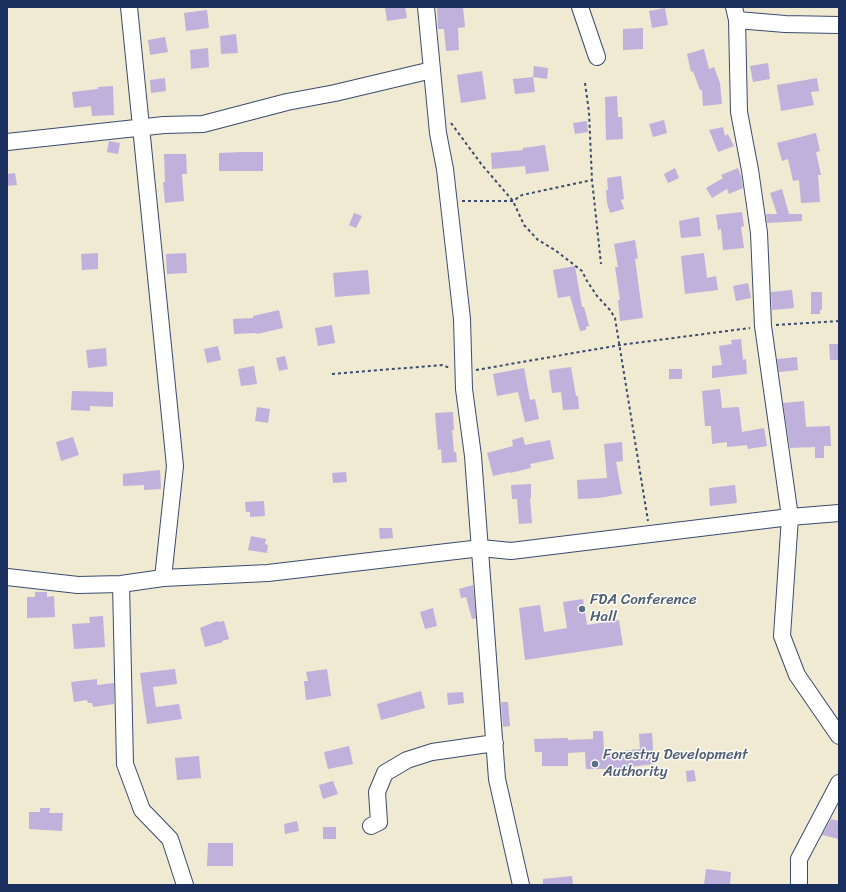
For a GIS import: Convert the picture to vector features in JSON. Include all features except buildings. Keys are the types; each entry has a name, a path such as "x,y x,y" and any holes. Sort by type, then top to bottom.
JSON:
{"street":[{"path":"129,7 175,466 163,578"},
{"path":"426,7 438,133 445,169 462,319 464,389 473,456 481,548 497,779 520,885"},
{"path":"580,7 597,57"},
{"path":"839,25 785,24 735,14 739,112 750,170 759,233 763,326 790,517 782,636 797,675 839,736"},
{"path":"7,142 164,125 203,124 287,102 335,93 432,70"},
{"path":"7,577 78,585 122,584 163,578 268,573 481,548 511,551 650,533 839,513"},
{"path":"122,584 125,764 142,810 170,839 185,885"},
{"path":"371,826 379,822 377,792 385,773 407,760 432,752 495,743"},
{"path":"799,885 799,859 839,783"}],"path":[{"path":"585,83 589,112 592,180 601,264"},
{"path":"447,118 482,165 513,201 524,225 538,240 555,250 582,271 597,296 615,318 650,533"},
{"path":"449,201 513,201 522,195 592,180"},
{"path":"332,374 442,365 463,372 620,345 763,326 839,321"}],"place":[{"name":"FDA Conference Hall","path":"582,609"},
{"name":"Forestry Development Authority","path":"595,764"}]}
